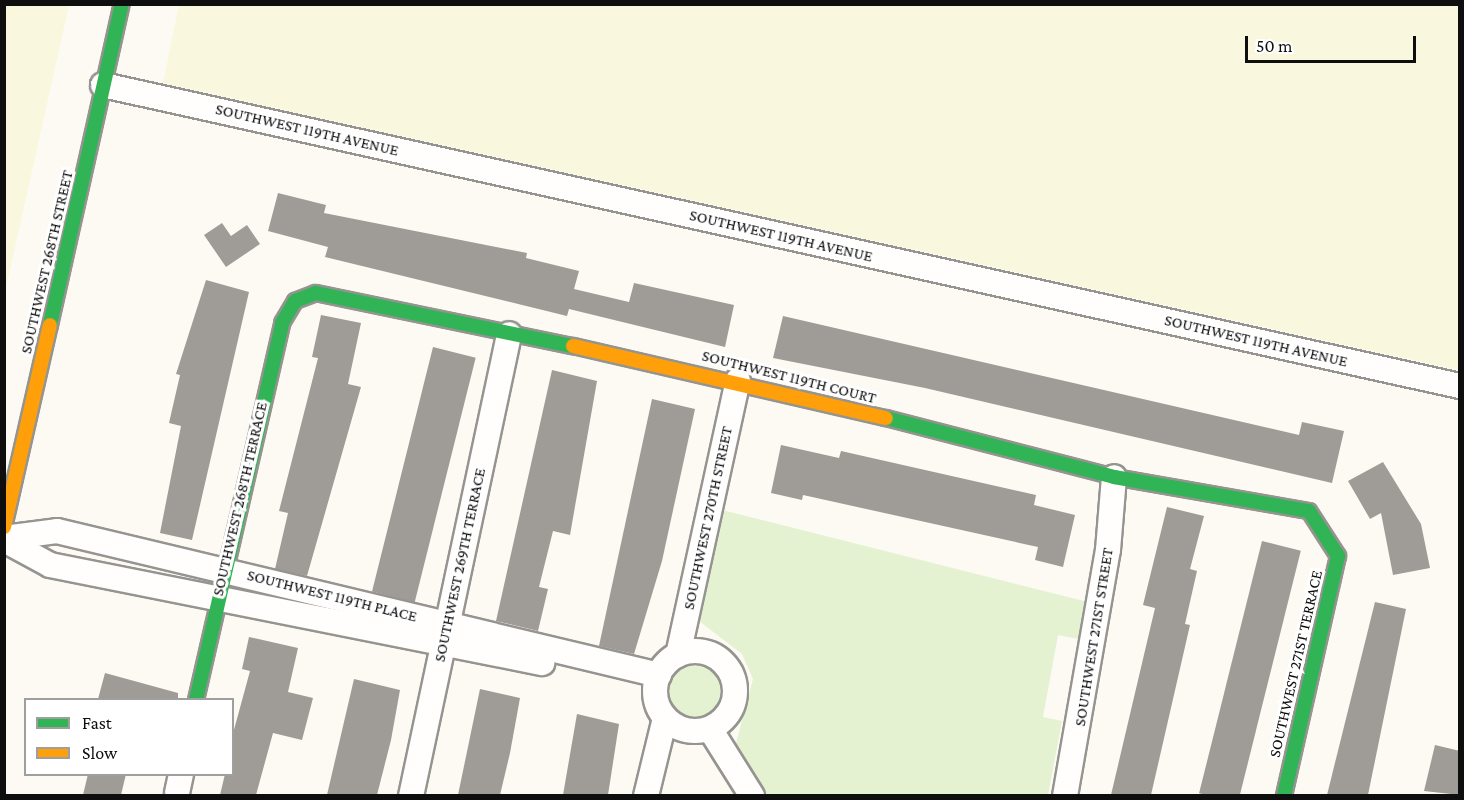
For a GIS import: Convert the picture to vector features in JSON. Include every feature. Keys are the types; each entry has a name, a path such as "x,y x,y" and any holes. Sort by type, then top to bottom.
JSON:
{"street":[{"name":"SOUTHWEST 268TH STREET","path":"4,526 122,4"},
{"name":"SOUTHWEST 119TH AVENUE","path":"104,85 1460,386"},
{"name":"SOUTHWEST 119TH COURT","path":"295,302 316,293 738,380 1114,477 1275,506"},
{"name":"SOUTHWEST 268TH TERRACE","path":"196,698 222,568 282,323 295,302"},
{"name":"SOUTHWEST 269TH TERRACE","path":"411,795 509,334"},
{"name":"SOUTHWEST 270TH STREET","path":"678,655 738,380"},
{"name":"SOUTHWEST 271ST STREET","path":"1065,795 1108,550 1114,477"},
{"name":"SOUTHWEST 271ST TERRACE","path":"1275,506 1309,512 1324,527 1338,556 1284,795"},
{"name":"SOUTHWEST 119TH PLACE","path":"4,539 57,531 222,568 445,635"},
{"name":"SOUTHWEST 119TH PLACE","path":"4,539 50,565 216,599 445,635 657,681"},
{"path":"646,795 665,718 657,681 678,655 715,656 732,675 730,712 710,729 686,731 665,718"},
{"path":"710,729 752,795"}],"shaded area":[{"path":"4,5 69,5 5,292"},
{"path":"179,5 1459,5 1459,370 163,83"}],"green space":[{"path":"722,510 1088,602 1079,639 1058,635 1043,717 1062,721 1048,795 764,795 736,743 753,679 742,654 699,621"},
{"path":"695,659 712,664 717,668 721,673 726,690 721,707 717,712 712,716 695,721 678,716 673,712 669,707 664,690 669,673 673,668 678,664"}],"building":[{"path":"278,193 326,205 324,213 527,253 526,258 579,271 574,289 629,302 634,283 734,305 725,347 569,309 567,316 325,257 328,247 268,231"},
{"path":"222,223 231,236 247,225 260,244 226,267 204,235"},
{"path":"206,280 249,292 192,540 160,533 181,426 169,423 180,375 176,374"},
{"path":"321,315 361,323 348,384 361,387 307,576 275,569 288,513 279,511 318,358 312,357"},
{"path":"783,316 1299,435 1302,422 1344,431 1332,483 925,388 773,358"},
{"path":"433,347 476,358 415,602 372,592"},
{"path":"552,370 597,381 570,535 553,531 539,587 548,589 538,631 496,621"},
{"path":"652,399 695,409 662,561 634,654 599,646"},
{"path":"781,445 839,458 841,451 1036,495 1034,505 1075,515 1063,567 1035,560 1038,547 803,495 802,500 771,493"},
{"path":"1383,462 1421,524 1430,568 1393,575 1381,513 1370,519 1348,481"},
{"path":"1167,507 1204,516 1190,569 1197,571 1185,624 1190,625 1151,795 1111,795 1155,608 1143,605"},
{"path":"1262,541 1301,551 1240,796 1210,796 1199,793"},
{"path":"1375,602 1406,609 1368,795 1327,795"},
{"path":"249,637 298,648 288,692 313,698 302,740 273,733 256,795 220,795 225,776 234,776 234,730 250,671 242,669"},
{"path":"105,673 178,693 178,698 98,698"},
{"path":"354,679 400,690 391,740 377,795 327,795"},
{"path":"480,689 520,698 510,753 500,795 458,795"},
{"path":"577,714 619,724 608,795 563,795"},
{"path":"1435,745 1460,751 1460,795 1424,791"},
{"path":"88,776 126,776 121,795 83,795"}],"traffic: fast":[{"path":"50,325 122,4"},
{"path":"196,698 282,323 295,301 316,293 573,346"},
{"path":"886,418 1114,477 1309,511 1338,556 1284,796"}],"traffic: slow":[{"path":"4,527 50,325"},
{"path":"573,346 886,418"}]}
